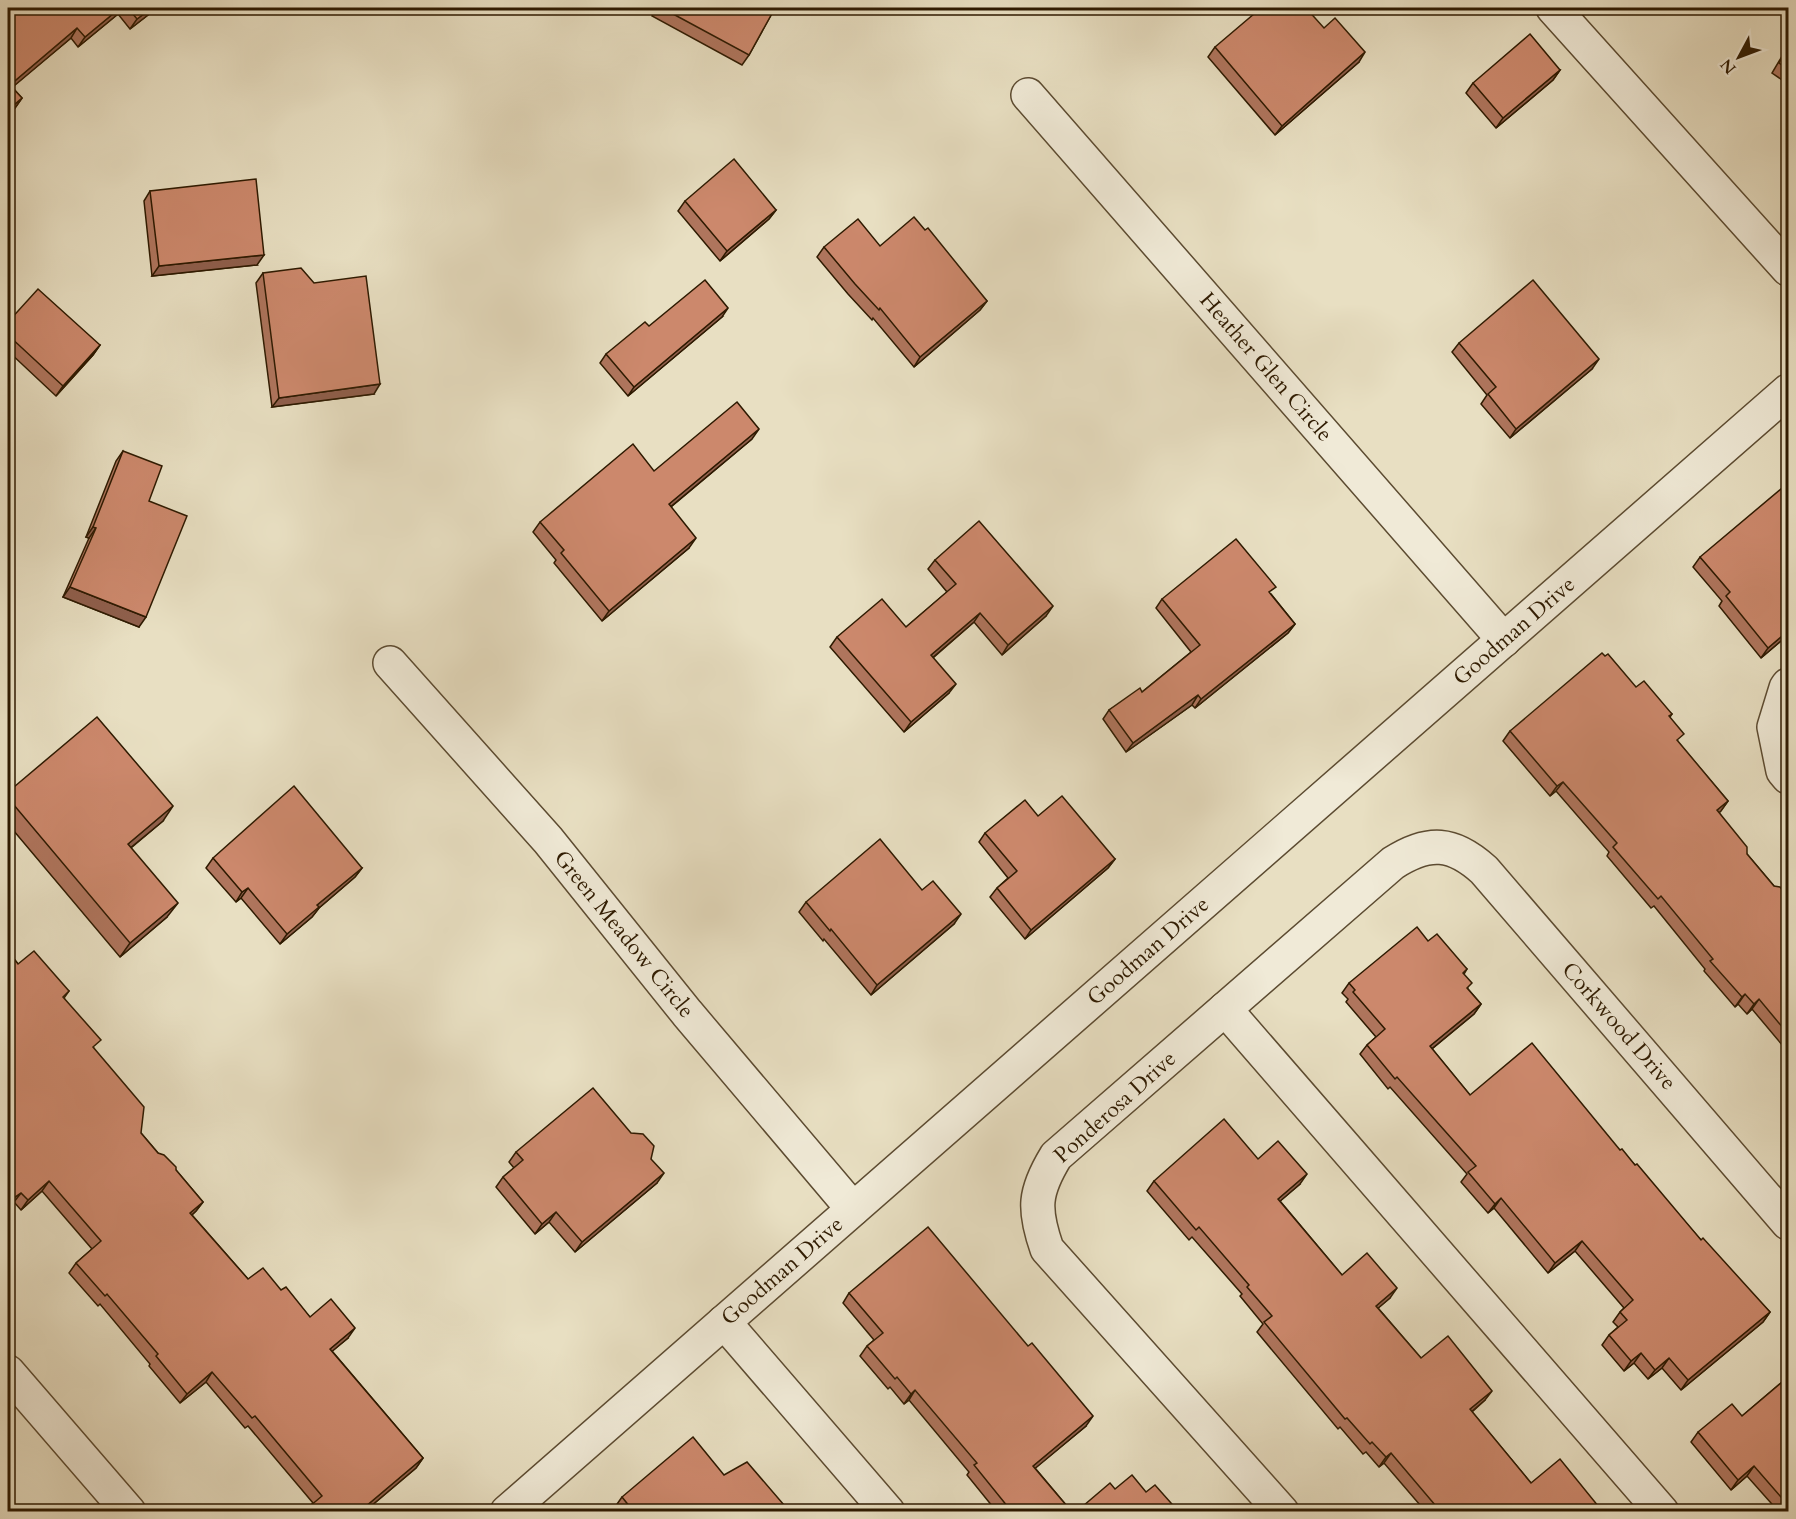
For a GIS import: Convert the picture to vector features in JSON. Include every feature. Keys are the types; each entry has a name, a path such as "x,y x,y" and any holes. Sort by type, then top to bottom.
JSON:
{"street":[{"path":"1553,8 1788,269"},
{"name":"Heather Glen Circle","path":"1028,95 1504,640"},
{"name":"Goodman Drive","path":"507,1512 1788,391"},
{"name":"Green Meadow Circle","path":"390,663 548,840 687,1013 853,1209"},
{"path":"1788,685 1774,727 1783,771 1788,777"},
{"name":"Ponderosa Drive","path":"1282,1512 1047,1249 1039,1226 1037,1201 1043,1177 1056,1156 1393,862 1410,852 1430,847 1437,848"},
{"name":"Corkwood Drive","path":"1437,848 1450,848 1469,856 1485,870 1788,1223"},
{"path":"1224,1009 1662,1512"},
{"path":"724,1322 888,1512"},
{"path":"8,1372 129,1512"}],"building":[{"path":"8,8 120,8 85,37 77,28 10,85 22,98 8,110"},
{"path":"128,8 152,8 137,19"},
{"path":"662,8 775,8 749,55"},
{"path":"1261,8 1306,8 1324,28 1335,18 1365,52 1282,126 1215,47"},
{"path":"1530,34 1560,70 1503,118 1473,83"},
{"path":"1788,47 1788,69 1779,63"},
{"path":"734,159 776,210 727,251 685,201"},
{"path":"256,179 264,255 159,266 150,191"},
{"path":"914,217 925,230 928,228 987,301 920,357 880,308 879,310 824,247 858,219 880,246"},
{"path":"301,268 314,283 366,276 380,384 279,398 263,273"},
{"path":"705,280 728,308 634,387 606,354 645,322 649,326"},
{"path":"1533,280 1599,359 1516,429 1488,394 1496,387 1459,343"},
{"path":"38,289 100,345 63,386 8,335 8,322"},
{"path":"737,402 759,429 669,504 696,538 609,611 561,553 564,550 540,522 633,444 654,471"},
{"path":"123,451 162,466 149,501 187,516 146,617 70,587 96,528 93,527"},
{"path":"1788,483 1788,631 1768,648 1726,596 1730,592 1700,557"},
{"path":"979,521 1053,606 1008,645 980,613 931,655 956,684 911,722 837,637 882,599 906,627 956,584 935,560"},
{"path":"1236,539 1276,587 1269,592 1295,624 1201,699 1198,695 1133,743 1109,710 1140,688 1142,692 1200,645 1162,599"},
{"path":"1602,653 1605,656 1608,654 1636,687 1644,681 1672,714 1669,716 1684,734 1677,740 1728,801 1717,810 1747,847 1747,854 1774,886 1780,887 1788,897 1788,1034 1759,999 1754,1004 1745,994 1742,997 1710,961 1713,959 1661,896 1658,899 1613,847 1617,843 1563,782 1557,786 1510,731"},
{"path":"97,717 173,806 128,844 178,903 130,943 8,798 8,792"},
{"path":"294,786 362,868 317,905 319,907 287,934 248,888 242,892 213,858"},
{"path":"1062,796 1115,859 1031,930 997,888 1017,871 985,833 1025,800 1038,816"},
{"path":"880,839 922,890 933,881 961,914 877,985 806,902"},
{"path":"1417,927 1428,941 1437,934 1467,969 1463,973 1472,983 1467,988 1481,1004 1430,1046 1470,1095 1532,1043 1620,1150 1622,1149 1635,1165 1637,1164 1701,1240 1703,1238 1770,1312 1688,1380 1669,1358 1655,1370 1641,1353 1631,1361 1609,1335 1627,1320 1620,1312 1633,1300 1582,1241 1555,1263 1501,1198 1495,1204 1468,1172 1476,1166 1397,1077 1395,1079 1367,1045 1385,1029 1353,992 1355,990 1349,983"},
{"path":"8,951 18,964 34,951 69,991 63,997 101,1040 93,1047 144,1107 141,1133 158,1153 164,1155 176,1167 176,1170 203,1202 190,1213 248,1279 263,1268 281,1290 286,1287 310,1317 331,1299 355,1328 330,1349 423,1458 359,1512 303,1512 322,1496 255,1416 252,1418 212,1372 187,1394 156,1356 158,1354 107,1294 105,1296 76,1263 101,1241 49,1181 28,1200 21,1193 15,1197 8,1188"},
{"path":"593,1088 631,1133 643,1134 654,1146 651,1159 664,1173 582,1242 556,1212 542,1224 503,1177 523,1160 516,1152"},
{"path":"1224,1119 1258,1159 1278,1141 1307,1174 1278,1199 1342,1275 1367,1253 1397,1288 1376,1306 1421,1358 1448,1336 1492,1391 1470,1409 1531,1483 1560,1459 1603,1512 1441,1512 1391,1453 1386,1457 1372,1442 1370,1444 1347,1418 1345,1419 1264,1322 1272,1316 1247,1287 1249,1285 1199,1227 1196,1230 1154,1181"},
{"path":"928,1227 1028,1346 1032,1343 1093,1416 1033,1466 1072,1512 1012,1512 974,1465 977,1463 915,1390 911,1394 867,1346 883,1333 849,1293"},
{"path":"1788,1377 1788,1505 1754,1466 1738,1480 1698,1432 1732,1404 1742,1416"},
{"path":"693,1437 724,1475 747,1462 790,1512 634,1512 622,1497"},
{"path":"1132,1475 1146,1492 1155,1485 1179,1512 1076,1512 1110,1483 1115,1489"},
{"path":"1612,1506 1616,1512 1605,1512"}]}
